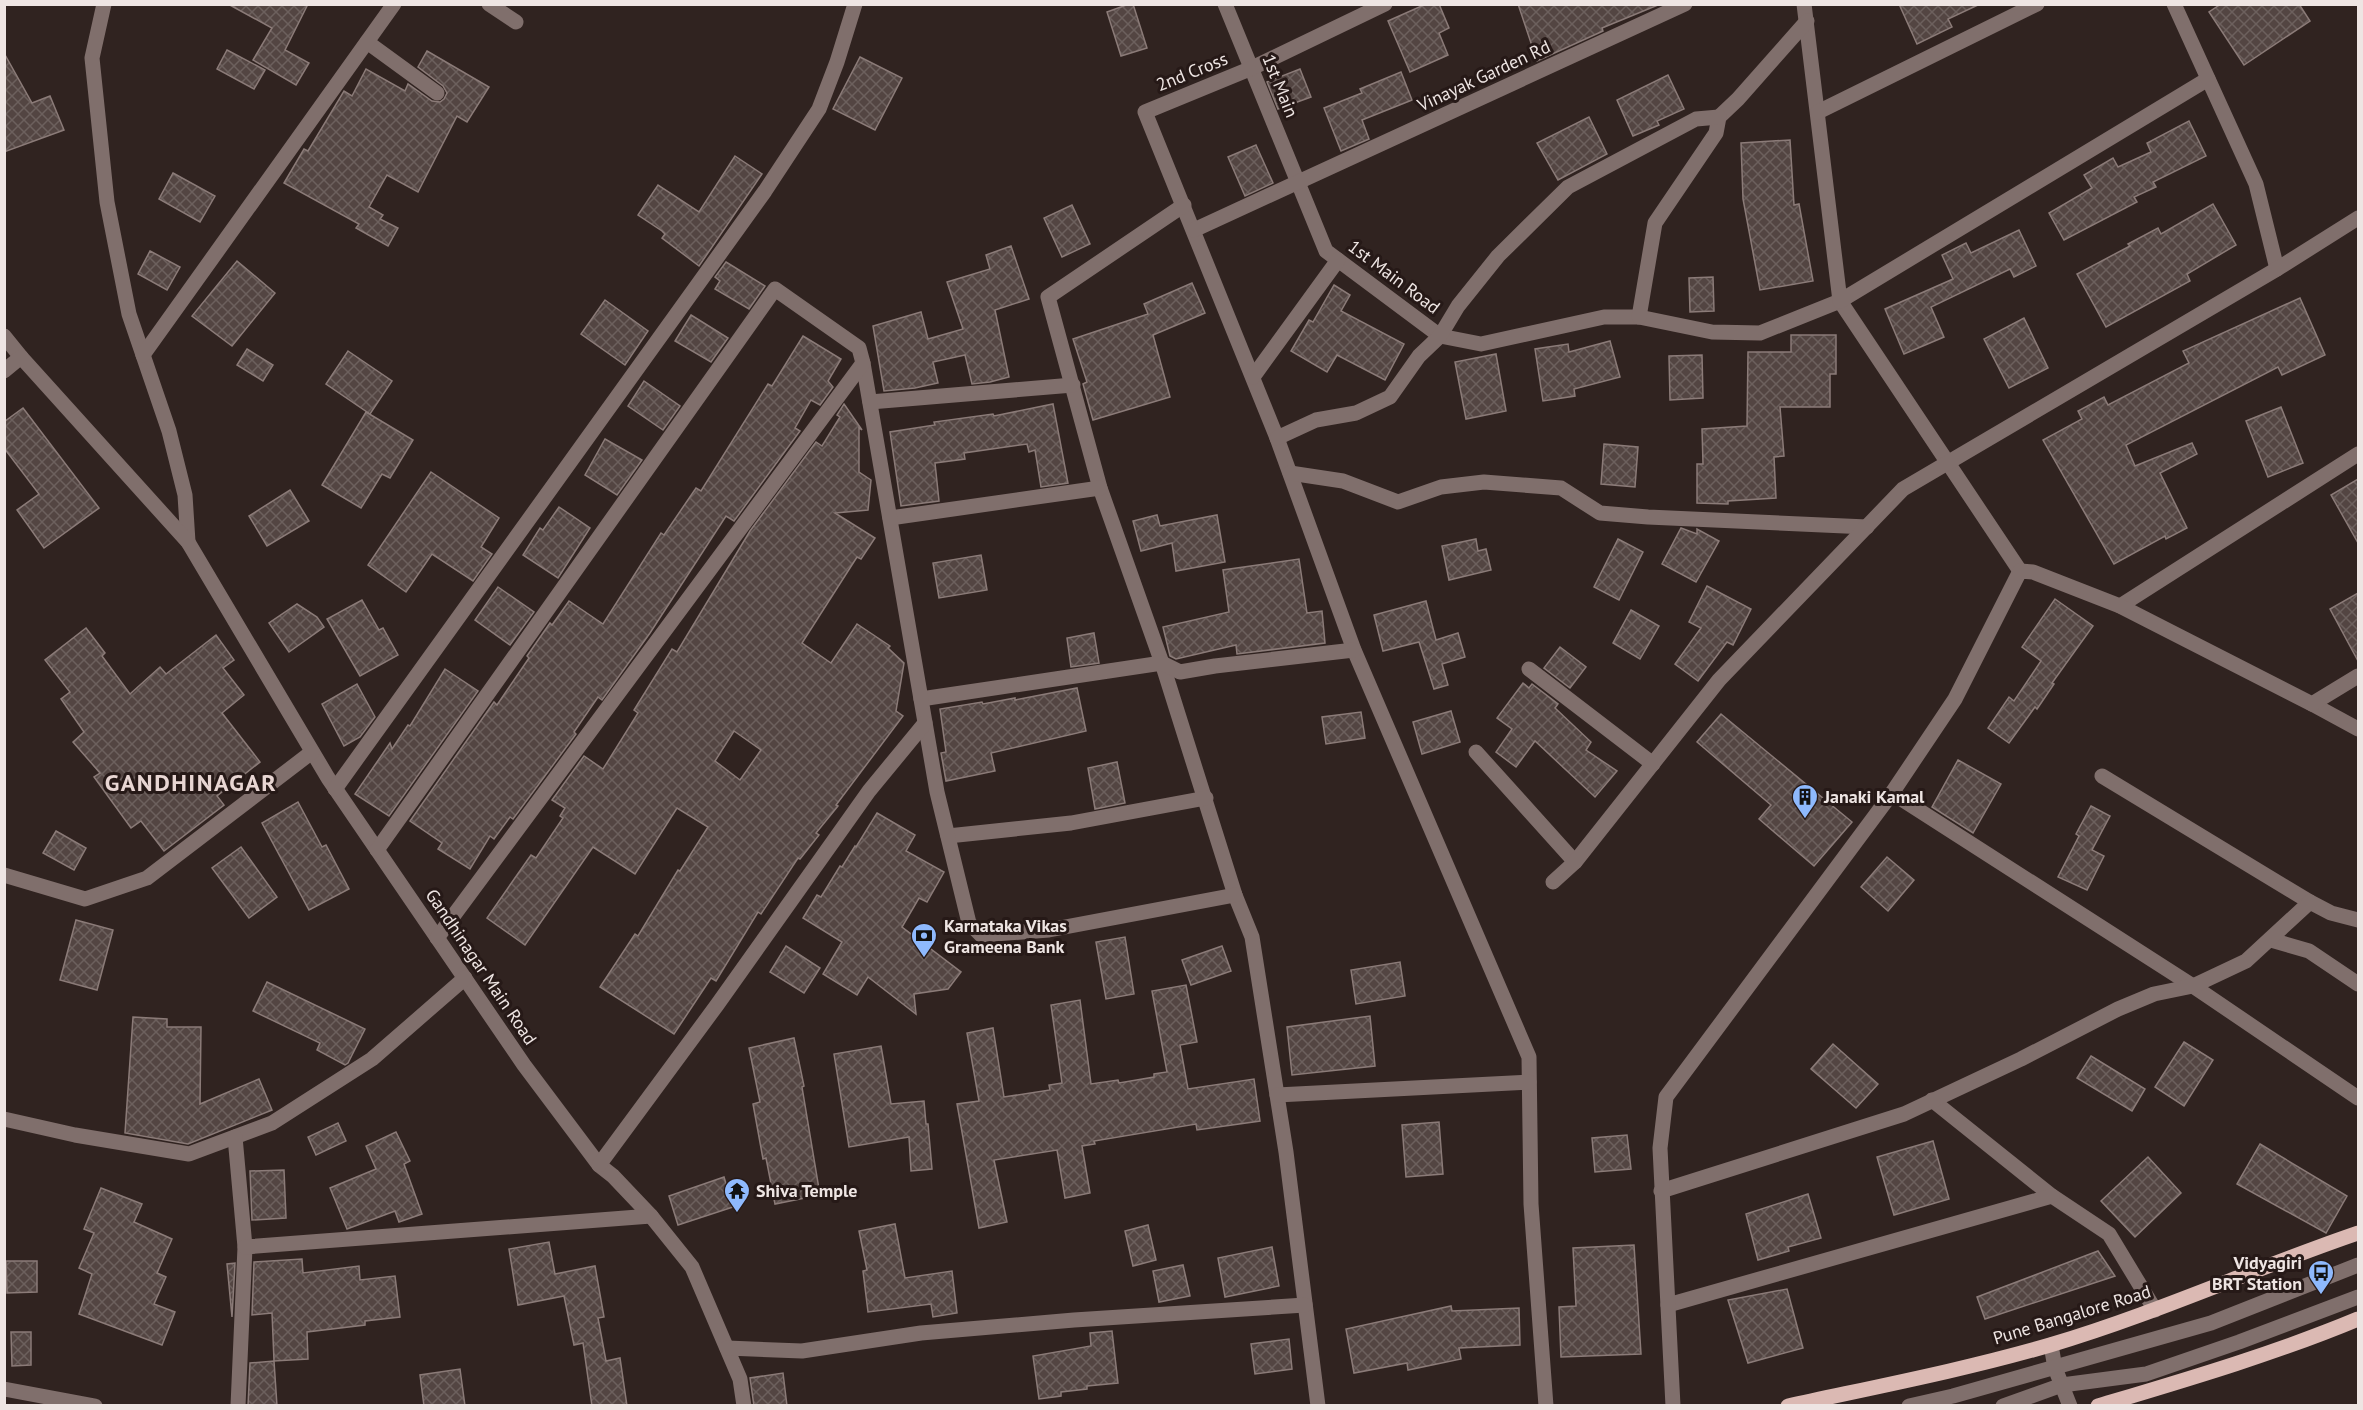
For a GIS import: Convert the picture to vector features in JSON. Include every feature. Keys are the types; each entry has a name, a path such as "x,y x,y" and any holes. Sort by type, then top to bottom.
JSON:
{"main road":[{"name":"Pune Bangalore Road","path":"1788,1406 1956,1370 2051,1345 2155,1310 2358,1233"},
{"path":"2098,1406 2187,1379 2358,1319"}],"street":[{"path":"104,4 92,58 107,202 129,314 169,431 185,495 188,542"},
{"path":"142,355 394,4"},
{"path":"489,4 516,22"},
{"path":"335,789 765,191 819,109 855,4"},
{"name":"1st Main","path":"1225,4 1299,183"},
{"name":"2nd Cross","path":"1184,205 1145,112 1252,68 1385,4"},
{"name":"Vinayak Garden Rd","path":"1194,230 1685,4"},
{"path":"1804,4 1840,301 2020,571"},
{"path":"1818,112 2037,4"},
{"path":"2174,4 2256,184 2277,269"},
{"path":"1639,317 1655,223 1716,134 1719,117 1738,99 1807,21"},
{"path":"367,42 437,93"},
{"path":"1440,336 1481,344 1604,316 1639,317 1664,324 1712,332 1760,333 1840,301 2208,79"},
{"path":"1277,438 1316,420 1356,413 1390,397 1419,356 1440,336 1458,306 1498,256 1568,187 1696,119 1719,117"},
{"name":"1st Main Road","path":"1299,183 1326,251 1440,336"},
{"path":"1318,1406 1277,1095 1252,937 1235,895 1162,663 1100,488 1048,297 1184,205 1277,438 1354,650 1529,1058 1531,1204 1546,1406"},
{"path":"1553,882 1575,862 1719,680 1903,489 2277,269 2358,218"},
{"path":"1253,377 1338,260"},
{"path":"377,850 776,289 859,348 937,792 969,923 981,935 1049,930 1235,895"},
{"name":"Gandhinagar Main Road","path":"4,336 188,542 335,789 524,1065 599,1165 613,1176 651,1216 692,1268 740,1379 744,1406"},
{"path":"4,371 21,357"},
{"path":"437,938 863,363"},
{"path":"870,402 1073,385"},
{"path":"2120,606 2358,454"},
{"path":"1290,473 1343,481 1398,502 1441,487 1484,482 1560,488 1600,513 1866,527"},
{"path":"890,518 1100,488"},
{"path":"2020,571 2033,572 2120,606 2358,729"},
{"path":"1673,1406 1660,1148 1666,1097 1892,793 1955,699 2020,571"},
{"path":"921,699 1162,663 1180,672 1354,650"},
{"path":"1529,669 1653,764"},
{"path":"2312,704 2358,676"},
{"path":"599,1165 717,1005 869,791 925,723"},
{"path":"4,875 85,899 147,878 312,752"},
{"path":"1476,752 1575,862"},
{"path":"2102,776 2310,902 2331,913 2358,920"},
{"path":"1892,793 2193,986 2358,1098"},
{"path":"948,836 1071,823 1206,798"},
{"path":"1661,1191 1904,1114 2021,1059 2118,1009 2154,994 2193,986 2246,962 2310,902"},
{"path":"2271,940 2309,951 2358,984"},
{"path":"4,1119 75,1135 189,1154 272,1124 372,1059 465,978"},
{"path":"1277,1095 1529,1082"},
{"path":"1932,1100 2052,1196 2109,1234 2155,1310"},
{"path":"235,1137 245,1247 238,1406"},
{"path":"1668,1305 2052,1196"},
{"path":"245,1247 651,1216"},
{"path":"1909,1406 2055,1368 2211,1323 2358,1264"},
{"path":"2003,1406 2062,1384 2146,1374 2358,1297"},
{"path":"727,1348 802,1351 921,1333 1074,1320 1305,1305"},
{"path":"2051,1345 2055,1368 2070,1406"},
{"path":"4,1389 95,1406"}],"building":[{"path":"228,4 308,4 285,50 309,63 296,85 253,60 272,28"},
{"path":"1133,4 1147,48 1121,56 1107,12"},
{"path":"1426,4 1439,4 1449,28 1439,33 1448,55 1410,72 1388,21"},
{"path":"1518,4 1658,5 1602,28 1603,31 1537,61"},
{"path":"1899,4 1980,4 1948,19 1952,27 1917,44"},
{"path":"2221,4 2299,4 2310,21 2244,65 2209,12"},
{"path":"227,50 265,70 254,89 217,69"},
{"path":"427,51 489,87 467,122 457,116 418,192 387,175 369,207 383,215 380,219 398,228 388,246 356,228 359,224 284,183 304,149 308,151 344,91 352,96 366,69 405,91 408,84 432,101 440,102 444,99 447,93 443,86 418,67"},
{"path":"4,53 32,103 50,96 64,130 4,152"},
{"path":"860,57 902,78 875,130 833,109"},
{"path":"1300,69 1311,97 1278,109 1267,82"},
{"path":"1401,72 1412,100 1362,120 1369,139 1341,151 1324,108 1362,93 1360,89"},
{"path":"1668,75 1684,109 1657,121 1659,125 1633,136 1617,100"},
{"path":"1589,117 1607,154 1558,180 1537,143"},
{"path":"2189,121 2206,156 2153,182 2156,187 2134,197 2137,202 2064,240 2049,213 2092,188 2084,175 2113,158 2118,167 2151,152 2147,143"},
{"path":"1790,140 1794,205 1799,204 1813,281 1760,290 1743,199 1741,143"},
{"path":"1256,145 1273,183 1245,196 1228,157"},
{"path":"735,156 762,174 699,266 662,238 665,234 662,231 638,215 658,185 699,212"},
{"path":"173,173 215,196 200,222 159,199"},
{"path":"2213,204 2236,245 2187,274 2190,281 2106,327 2077,274 2130,246 2128,244 2158,228 2161,234"},
{"path":"1072,205 1090,244 1062,257 1044,218"},
{"path":"2019,230 2036,266 2014,277 2010,269 1931,307 1944,337 1904,354 1885,309 1953,279 1942,255 1966,243 1971,253"},
{"path":"1011,246 1029,299 995,310 1009,377 972,384 965,355 933,362 938,383 884,391 873,326 921,312 928,339 963,329 947,282 990,269 986,255"},
{"path":"150,251 180,267 167,290 138,274"},
{"path":"237,261 275,293 232,346 192,316"},
{"path":"726,262 765,286 749,309 715,289 720,281 715,277"},
{"path":"1713,277 1714,311 1690,312 1689,278"},
{"path":"1192,283 1205,313 1153,335 1170,397 1093,420 1083,384 1087,382 1073,339 1148,314 1144,304"},
{"path":"1334,285 1350,295 1341,311 1404,344 1385,380 1337,355 1327,372 1291,351 1309,320 1313,322"},
{"path":"2300,298 2325,355 2282,375 2278,367 2126,445 2135,466 2192,443 2197,454 2160,473 2187,528 2166,539 2165,536 2114,564 2043,440 2082,419 2078,411 2104,397 2108,405 2189,363 2183,351"},
{"path":"605,300 648,331 625,365 581,334"},
{"path":"691,315 728,338 711,362 675,341"},
{"path":"2024,318 2048,368 2009,388 1984,339"},
{"path":"1791,335 1836,335 1836,374 1830,374 1830,407 1780,407 1784,456 1774,457 1776,498 1728,501 1728,504 1697,503 1697,464 1703,464 1702,429 1747,426 1748,352 1791,352"},
{"path":"803,336 841,359 828,381 833,387 820,405 811,400 795,428 800,431 734,521 726,516 650,633 602,700 598,697 574,732 576,734 513,819 510,817 494,839 490,836 470,869 438,849 442,843 410,821 494,702 497,705 550,623 552,625 569,601 603,624 661,533 664,535 696,488 701,491 768,384 772,386"},
{"path":"1610,341 1620,377 1574,389 1575,396 1543,401 1535,349 1568,344 1569,352"},
{"path":"247,349 273,365 263,381 237,365"},
{"path":"348,351 392,381 370,414 326,384"},
{"path":"1496,354 1506,411 1466,419 1455,362"},
{"path":"1702,355 1703,398 1670,400 1669,356"},
{"path":"644,381 680,406 663,430 628,406"},
{"path":"844,404 862,430 859,428 859,472 871,480 868,510 835,513 875,538 861,559 857,557 802,643 831,663 857,624 890,646 888,648 904,663 896,711 903,716 836,805 838,806 816,833 819,835 800,859 798,858 761,914 758,912 716,981 711,978 674,1034 600,987 635,934 638,936 678,870 680,871 708,827 677,808 635,874 593,847 525,945 487,918 531,855 536,858 563,818 560,816 565,808 552,800 584,756 603,769 638,713 634,710 672,649 677,652 750,531 816,442 822,446 840,417 837,415","holes":["734,731 761,750 740,780 715,761"]},
{"path":"1053,404 1068,483 1041,487 1035,450 1029,452 1027,444 964,453 965,459 935,463 939,501 901,506 890,432 935,425 934,422 993,414 994,416"},
{"path":"2281,407 2303,463 2268,477 2246,421"},
{"path":"23,408 99,508 44,548 17,510 39,494 4,448 4,422"},
{"path":"366,412 413,440 390,478 382,474 361,508 322,485"},
{"path":"605,439 642,460 617,495 585,475"},
{"path":"1604,444 1638,447 1635,487 1601,484"},
{"path":"431,472 499,518 481,547 492,554 473,581 432,554 406,592 368,565"},
{"path":"2358,479 2358,543 2331,495"},
{"path":"290,490 309,521 267,546 249,516"},
{"path":"559,507 590,528 558,578 523,555 540,528 543,530"},
{"path":"1157,515 1160,526 1217,515 1225,562 1176,571 1172,543 1141,551 1133,521"},
{"path":"1681,528 1697,534 1697,529 1719,541 1696,582 1662,564"},
{"path":"1476,539 1478,551 1486,549 1491,570 1449,580 1442,546"},
{"path":"1618,539 1643,552 1619,600 1594,587"},
{"path":"981,555 987,590 939,598 933,563"},
{"path":"1299,559 1307,613 1322,611 1325,643 1237,654 1236,645 1176,659 1170,656 1163,627 1229,612 1223,570"},
{"path":"1707,586 1751,609 1733,645 1727,642 1698,681 1675,664 1701,628 1689,622"},
{"path":"498,587 534,612 510,645 475,620"},
{"path":"2358,593 2358,661 2330,609"},
{"path":"2055,599 2093,626 2052,683 2054,684 2037,709 2035,707 2009,743 1988,728 2009,697 2014,701 2041,661 2022,647"},
{"path":"362,600 379,630 383,628 398,655 360,676 327,619"},
{"path":"1426,601 1436,640 1458,633 1465,657 1442,664 1448,685 1434,689 1419,642 1383,651 1374,615"},
{"path":"297,604 317,617 324,627 289,652 269,623"},
{"path":"1631,610 1659,626 1640,659 1613,643"},
{"path":"86,628 105,653 102,656 130,694 160,667 166,674 216,635 234,660 223,668 244,695 222,713 260,762 217,796 224,805 164,851 141,821 131,828 94,777 100,773 73,742 84,732 61,699 70,692 45,660"},
{"path":"1094,633 1099,663 1071,667 1067,638"},
{"path":"1560,647 1586,667 1570,688 1544,668"},
{"path":"445,669 478,691 389,816 355,794 390,743 392,749 408,725 410,726"},
{"path":"1523,683 1529,688 1532,684 1558,704 1555,708 1591,742 1586,750 1617,771 1595,797 1535,741 1516,767 1496,752 1512,729 1497,718"},
{"path":"357,684 375,717 360,737 344,746 322,704"},
{"path":"1077,688 1086,731 991,753 995,771 946,781 941,753 946,752 940,709 1015,698 1015,700"},
{"path":"1451,711 1460,742 1422,754 1413,722"},
{"path":"1361,712 1365,738 1326,744 1322,717"},
{"path":"1721,714 1852,822 1814,866 1759,819 1771,805 1697,742"},
{"path":"1958,760 2001,784 1973,833 1932,807"},
{"path":"1117,762 1125,803 1095,809 1088,768"},
{"path":"298,802 322,847 326,845 349,889 309,910 262,823"},
{"path":"2091,806 2110,816 2092,850 2104,856 2087,890 2058,877 2079,836 2076,834"},
{"path":"877,813 915,835 906,851 944,872 927,902 919,898 902,927 961,972 948,989 914,994 916,1014 868,977 857,995 823,974 842,942 803,918 817,895 821,897"},
{"path":"56,831 86,848 74,870 43,853"},
{"path":"241,847 277,897 249,918 212,868"},
{"path":"1887,857 1914,880 1888,911 1861,887"},
{"path":"76,920 113,930 97,990 60,980"},
{"path":"1125,937 1134,994 1106,999 1096,942"},
{"path":"786,946 820,968 804,993 770,972"},
{"path":"1222,946 1231,971 1191,985 1182,960"},
{"path":"1400,962 1405,996 1356,1004 1351,970"},
{"path":"267,982 365,1029 348,1063 345,1065 317,1050 320,1043 253,1011"},
{"path":"1186,985 1197,1042 1180,1045 1188,1089 1254,1079 1260,1121 1197,1130 1196,1124 1094,1141 1095,1144 1082,1146 1090,1193 1065,1198 1057,1150 994,1160 1007,1222 979,1228 957,1104 979,1101 967,1033 993,1028 1004,1097 1050,1090 1049,1085 1062,1083 1051,1005 1080,1000 1091,1084 1118,1080 1119,1083 1154,1077 1154,1074 1167,1072 1152,991"},
{"path":"1370,1016 1375,1066 1292,1075 1287,1027"},
{"path":"133,1017 167,1019 167,1027 201,1027 200,1104 259,1079 272,1110 188,1144 125,1133"},
{"path":"794,1038 804,1086 802,1087 820,1195 775,1204 766,1158 763,1159 753,1104 760,1102 749,1048"},
{"path":"2184,1042 2213,1060 2184,1106 2155,1087"},
{"path":"1833,1044 1878,1084 1856,1108 1811,1069"},
{"path":"881,1046 891,1104 924,1101 932,1169 911,1171 909,1137 849,1147 834,1054"},
{"path":"2091,1056 2145,1089 2132,1111 2077,1078"},
{"path":"1439,1122 1443,1174 1406,1177 1402,1125"},
{"path":"338,1123 346,1141 316,1155 308,1137"},
{"path":"396,1132 410,1161 404,1164 422,1214 399,1222 395,1211 347,1229 330,1188 376,1169 366,1146"},
{"path":"1627,1135 1631,1169 1595,1172 1592,1138"},
{"path":"1933,1141 1949,1199 1894,1215 1877,1157"},
{"path":"2260,1144 2347,1196 2326,1233 2237,1184"},
{"path":"2148,1157 2181,1193 2135,1237 2101,1201"},
{"path":"284,1170 286,1218 252,1220 250,1171"},
{"path":"724,1177 733,1207 678,1225 669,1196"},
{"path":"101,1188 142,1204 134,1222 172,1239 157,1273 166,1277 154,1304 175,1312 162,1345 79,1314 92,1274 79,1268 94,1233 84,1229"},
{"path":"1808,1194 1821,1238 1788,1247 1789,1251 1758,1260 1746,1214"},
{"path":"895,1224 905,1278 952,1271 957,1313 933,1317 931,1304 868,1312 863,1271 867,1270 859,1231"},
{"path":"1148,1225 1156,1260 1133,1266 1125,1231"},
{"path":"549,1242 555,1274 595,1266 604,1317 598,1318 606,1361 620,1358 627,1406 592,1406 583,1343 574,1345 564,1296 518,1305 509,1249"},
{"path":"1634,1245 1641,1354 1561,1357 1559,1307 1576,1306 1573,1248"},
{"path":"1272,1247 1279,1286 1225,1297 1218,1258"},
{"path":"2098,1251 2115,1276 1985,1319 1977,1297"},
{"path":"302,1259 303,1273 359,1266 360,1280 395,1276 400,1317 365,1321 365,1325 307,1332 308,1359 274,1361 272,1313 252,1315 254,1262"},
{"path":"6,1261 37,1261 37,1292 7,1293"},
{"path":"235,1263 232,1317 227,1264"},
{"path":"1183,1265 1190,1296 1159,1302 1153,1271"},
{"path":"1787,1289 1803,1348 1748,1363 1728,1300"},
{"path":"1451,1306 1452,1311 1519,1308 1520,1345 1459,1348 1461,1359 1408,1370 1407,1363 1354,1373 1346,1329"},
{"path":"1112,1331 1118,1383 1087,1386 1087,1389 1061,1392 1061,1396 1039,1399 1033,1356 1091,1346 1090,1333"},
{"path":"11,1332 31,1332 31,1365 12,1366"},
{"path":"1289,1339 1292,1369 1255,1374 1251,1344"},
{"path":"274,1361 277,1406 248,1406 250,1363"},
{"path":"460,1369 465,1406 424,1406 420,1375"},
{"path":"783,1373 787,1406 754,1406 750,1378"}],"place":[{"name":"Janaki Kamal","path":"1805,820"},
{"name":"Karnataka Vikas Grameena Bank","path":"924,959"},
{"name":"Shiva Temple","path":"737,1214"},
{"name":"Vidyagiri BRT Station","path":"2321,1296"}],"district":[{"name":"GANDHINAGAR","path":"191,783"}]}
